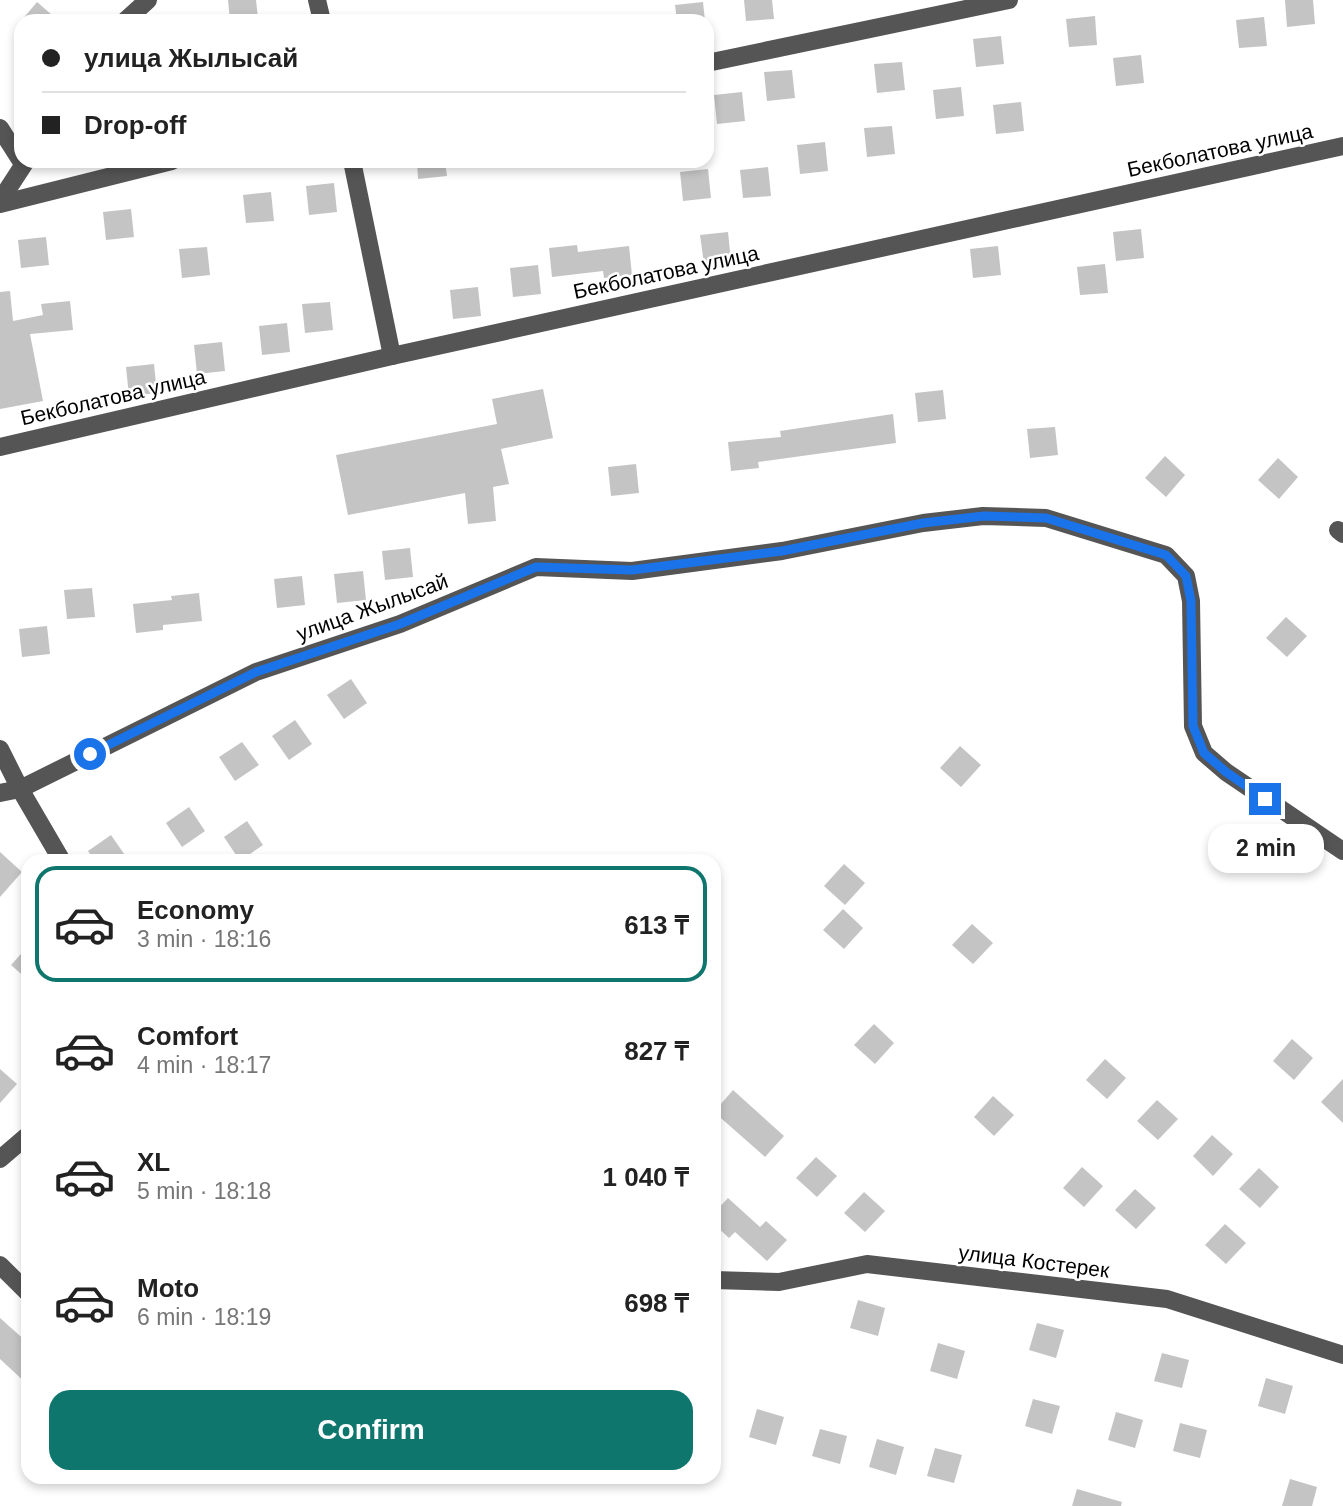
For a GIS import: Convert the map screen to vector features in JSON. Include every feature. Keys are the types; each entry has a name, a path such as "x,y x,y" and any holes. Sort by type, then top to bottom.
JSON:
{"street":[{"path":"133,14 148,0"},
{"path":"714,62 1009,0"},
{"path":"0,128 14,149"},
{"name":"Бекболатова улица","path":"0,447 392,356 1343,146"},
{"path":"0,203 20,168"},
{"path":"0,203 143,168"},
{"path":"353,168 392,356"},
{"name":"улица Жылысай","path":"0,793 20,789 256,672 400,624 536,567 632,570 782,551 923,523 984,516 1046,518 1166,555 1186,576 1191,601 1193,726 1204,753 1226,772 1343,851"},
{"path":"0,748 20,789 58,854"},
{"path":"0,1159 21,1141"},
{"name":"улица Костерек","path":"721,1280 779,1282 867,1264 1154,1297 1343,1355"},
{"path":"0,1265 21,1286"}],"building":[{"path":"228,0 256,0 258,14 229,14"},
{"path":"744,0 772,0 774,19 746,21"},
{"path":"1285,0 1313,0 1315,24 1287,27"},
{"path":"37,2 51,14 27,14"},
{"path":"703,2 704,14 676,14 675,5"},
{"path":"1095,16 1097,45 1069,47 1066,19"},
{"path":"1264,17 1267,46 1239,48 1236,20"},
{"path":"1001,36 1004,64 976,67 973,39"},
{"path":"1141,55 1144,83 1116,86 1113,58"},
{"path":"902,62 905,90 877,93 874,64"},
{"path":"792,70 795,98 767,101 764,72"},
{"path":"961,87 964,116 936,119 933,90"},
{"path":"742,92 745,121 717,124 714,95"},
{"path":"1021,102 1024,131 996,134 993,105"},
{"path":"892,126 895,154 867,157 864,128"},
{"path":"825,142 828,171 800,174 797,145"},
{"path":"768,167 771,196 743,198 740,170"},
{"path":"417,168 446,168 447,176 418,179"},
{"path":"708,169 711,198 683,201 680,172"},
{"path":"334,183 337,212 309,215 306,186"},
{"path":"271,192 274,221 246,223 243,195"},
{"path":"131,209 134,237 106,240 103,212"},
{"path":"1141,229 1144,258 1116,261 1113,232"},
{"path":"728,232 731,261 704,264 700,235"},
{"path":"46,237 49,265 21,268 18,240"},
{"path":"577,245 578,252 629,246 632,275 604,278 603,271 552,277 549,248"},
{"path":"998,246 1001,275 973,278 970,249"},
{"path":"207,247 210,275 182,278 179,249"},
{"path":"1105,264 1108,293 1080,295 1077,267"},
{"path":"538,265 541,294 513,297 510,268"},
{"path":"478,287 481,316 453,319 450,290"},
{"path":"10,291 13,321 43,315 41,304 70,301 73,330 30,334 43,401 0,409 0,292"},
{"path":"330,302 333,330 305,333 302,304"},
{"path":"287,323 290,352 262,355 259,326"},
{"path":"222,342 225,371 197,374 194,345"},
{"path":"154,364 157,393 129,396 126,367"},
{"path":"543,389 553,438 501,449 509,484 493,487 496,521 468,524 465,493 348,515 336,455 497,424 492,399"},
{"path":"943,390 946,419 918,422 915,393"},
{"path":"893,414 896,443 758,462 759,468 731,471 728,442 781,437 780,431"},
{"path":"1055,427 1058,455 1030,458 1027,429"},
{"path":"1165,456 1185,475 1166,497 1145,478"},
{"path":"1278,458 1298,477 1279,499 1258,480"},
{"path":"636,464 639,493 611,496 608,467"},
{"path":"410,548 413,577 385,580 382,551"},
{"path":"363,571 366,600 337,603 334,574"},
{"path":"302,576 305,605 277,608 274,579"},
{"path":"92,588 95,617 67,619 64,590"},
{"path":"199,593 202,621 163,625 163,630 136,633 133,604 172,600 171,596"},
{"path":"1286,617 1307,636 1287,657 1266,638"},
{"path":"47,626 50,654 22,657 19,629"},
{"path":"351,679 367,703 344,719 327,695"},
{"path":"295,720 312,744 289,760 272,736"},
{"path":"242,742 259,765 235,781 219,757"},
{"path":"960,746 981,765 961,787 940,768"},
{"path":"189,807 205,831 182,847 166,823"},
{"path":"247,821 263,845 250,854 235,854 224,837"},
{"path":"111,835 124,854 90,854 88,851"},
{"path":"0,852 21,873 0,897"},
{"path":"844,864 865,883 845,905 824,886"},
{"path":"843,909 863,928 844,949 823,930"},
{"path":"972,924 993,943 973,964 952,945"},
{"path":"21,954 21,974 11,965"},
{"path":"874,1024 894,1043 875,1064 854,1045"},
{"path":"1292,1039 1313,1058 1294,1080 1273,1061"},
{"path":"1105,1059 1126,1078 1107,1099 1086,1080"},
{"path":"0,1069 17,1084 0,1103"},
{"path":"1343,1079 1343,1123 1321,1102"},
{"path":"733,1090 784,1136 765,1157 721,1118 721,1104"},
{"path":"993,1096 1014,1115 994,1136 974,1117"},
{"path":"1157,1100 1178,1119 1158,1140 1137,1121"},
{"path":"1212,1135 1233,1154 1213,1176 1193,1156"},
{"path":"816,1157 837,1176 817,1197 796,1178"},
{"path":"1082,1167 1103,1186 1084,1207 1063,1188"},
{"path":"1259,1168 1279,1187 1260,1208 1239,1189"},
{"path":"1135,1189 1156,1208 1136,1229 1115,1210"},
{"path":"864,1192 885,1211 865,1232 844,1213"},
{"path":"728,1198 760,1227 766,1221 787,1240 767,1261 735,1232 729,1238 721,1231 721,1206"},
{"path":"1225,1224 1246,1243 1226,1264 1205,1245"},
{"path":"858,1300 885,1308 878,1336 850,1328"},
{"path":"0,1318 21,1337 21,1378 0,1359"},
{"path":"1037,1323 1064,1330 1056,1358 1029,1350"},
{"path":"938,1343 965,1351 957,1379 930,1371"},
{"path":"1162,1353 1189,1360 1182,1388 1154,1381"},
{"path":"1266,1378 1293,1386 1285,1414 1258,1406"},
{"path":"1033,1399 1060,1406 1052,1434 1025,1426"},
{"path":"757,1409 784,1417 776,1445 749,1437"},
{"path":"1116,1412 1143,1420 1135,1448 1108,1440"},
{"path":"1180,1423 1207,1430 1200,1458 1173,1451"},
{"path":"820,1429 847,1436 840,1464 812,1456"},
{"path":"877,1439 904,1447 896,1475 869,1467"},
{"path":"935,1448 962,1455 954,1483 927,1476"},
{"path":"1290,1479 1317,1487 1312,1506 1282,1506"},
{"path":"1077,1489 1122,1502 1121,1506 1072,1506"}],"route":[{"path":"90,754 256,672 400,624 536,567 632,570 782,551 923,523 984,516 1046,518 1166,555 1186,576 1191,601 1193,726 1204,753 1265,799"}]}
